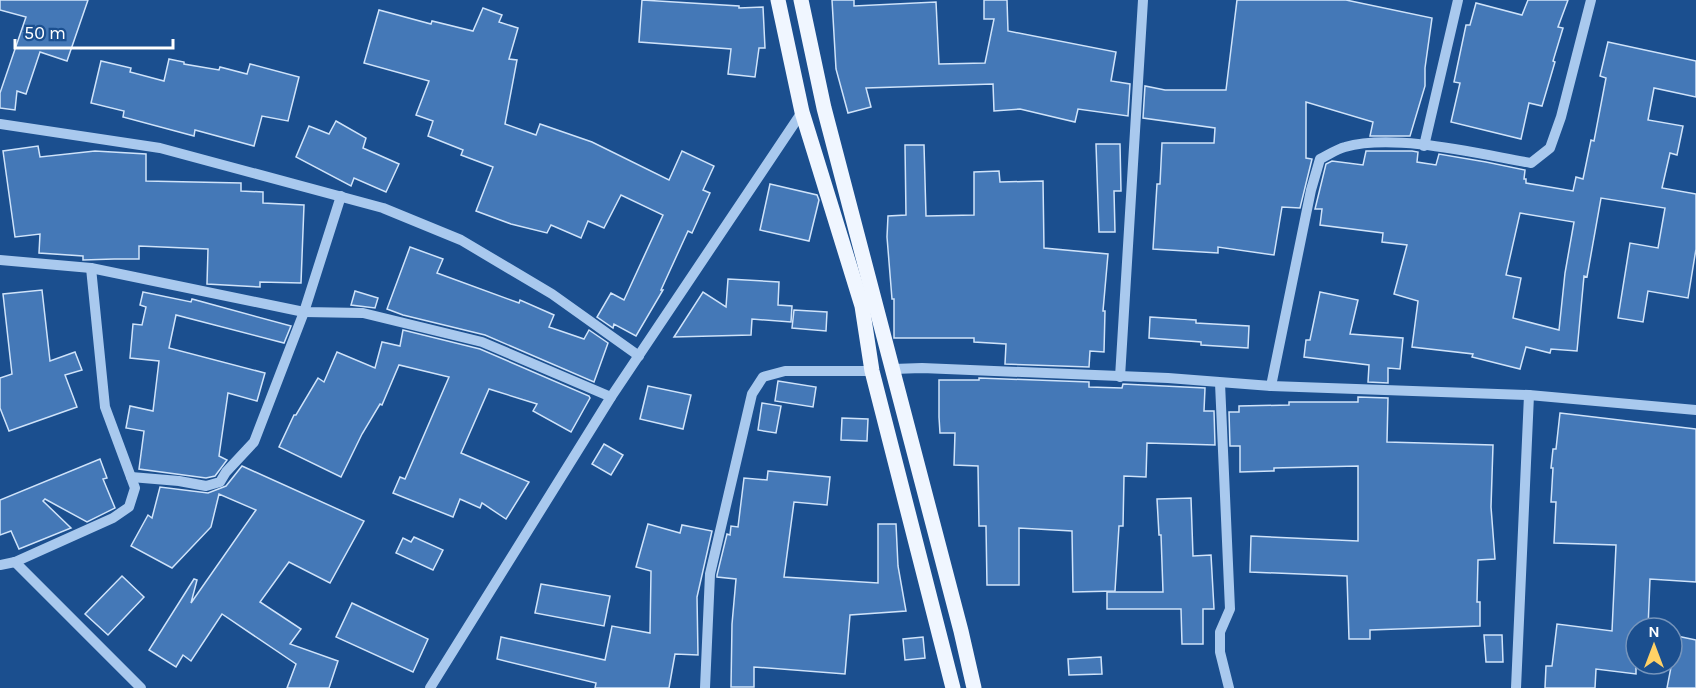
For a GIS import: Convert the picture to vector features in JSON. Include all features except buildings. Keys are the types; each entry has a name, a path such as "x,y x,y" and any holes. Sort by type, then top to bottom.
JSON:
{"main road":[{"path":"778,0 802,112 862,306 872,371 921,571 953,688"},
{"path":"801,0 824,108 974,688"}],"street":[{"path":"1120,377 1143,0"},
{"path":"1424,146 1458,0"},
{"path":"1271,386 1311,190 1320,159 1344,147 1387,142 1531,163 1550,148 1561,117 1592,0"},
{"path":"430,688 611,397 802,112"},
{"path":"0,124 160,148 383,208 461,240 552,294 639,356"},
{"path":"131,477 206,486 220,482 226,472 254,442 304,312 341,196"},
{"path":"0,260 91,268 304,312 363,313 482,342 611,397"},
{"path":"0,565 15,562 113,518 129,507 135,488 105,407 91,268"},
{"path":"893,369 922,368 1168,378 1271,386 1529,396 1696,411"},
{"path":"705,688 710,574 752,394 763,377 785,371 872,371"},
{"path":"1220,383 1230,609 1220,632 1220,652 1229,688"},
{"path":"1516,688 1529,396"},
{"path":"15,562 141,688"}]}
